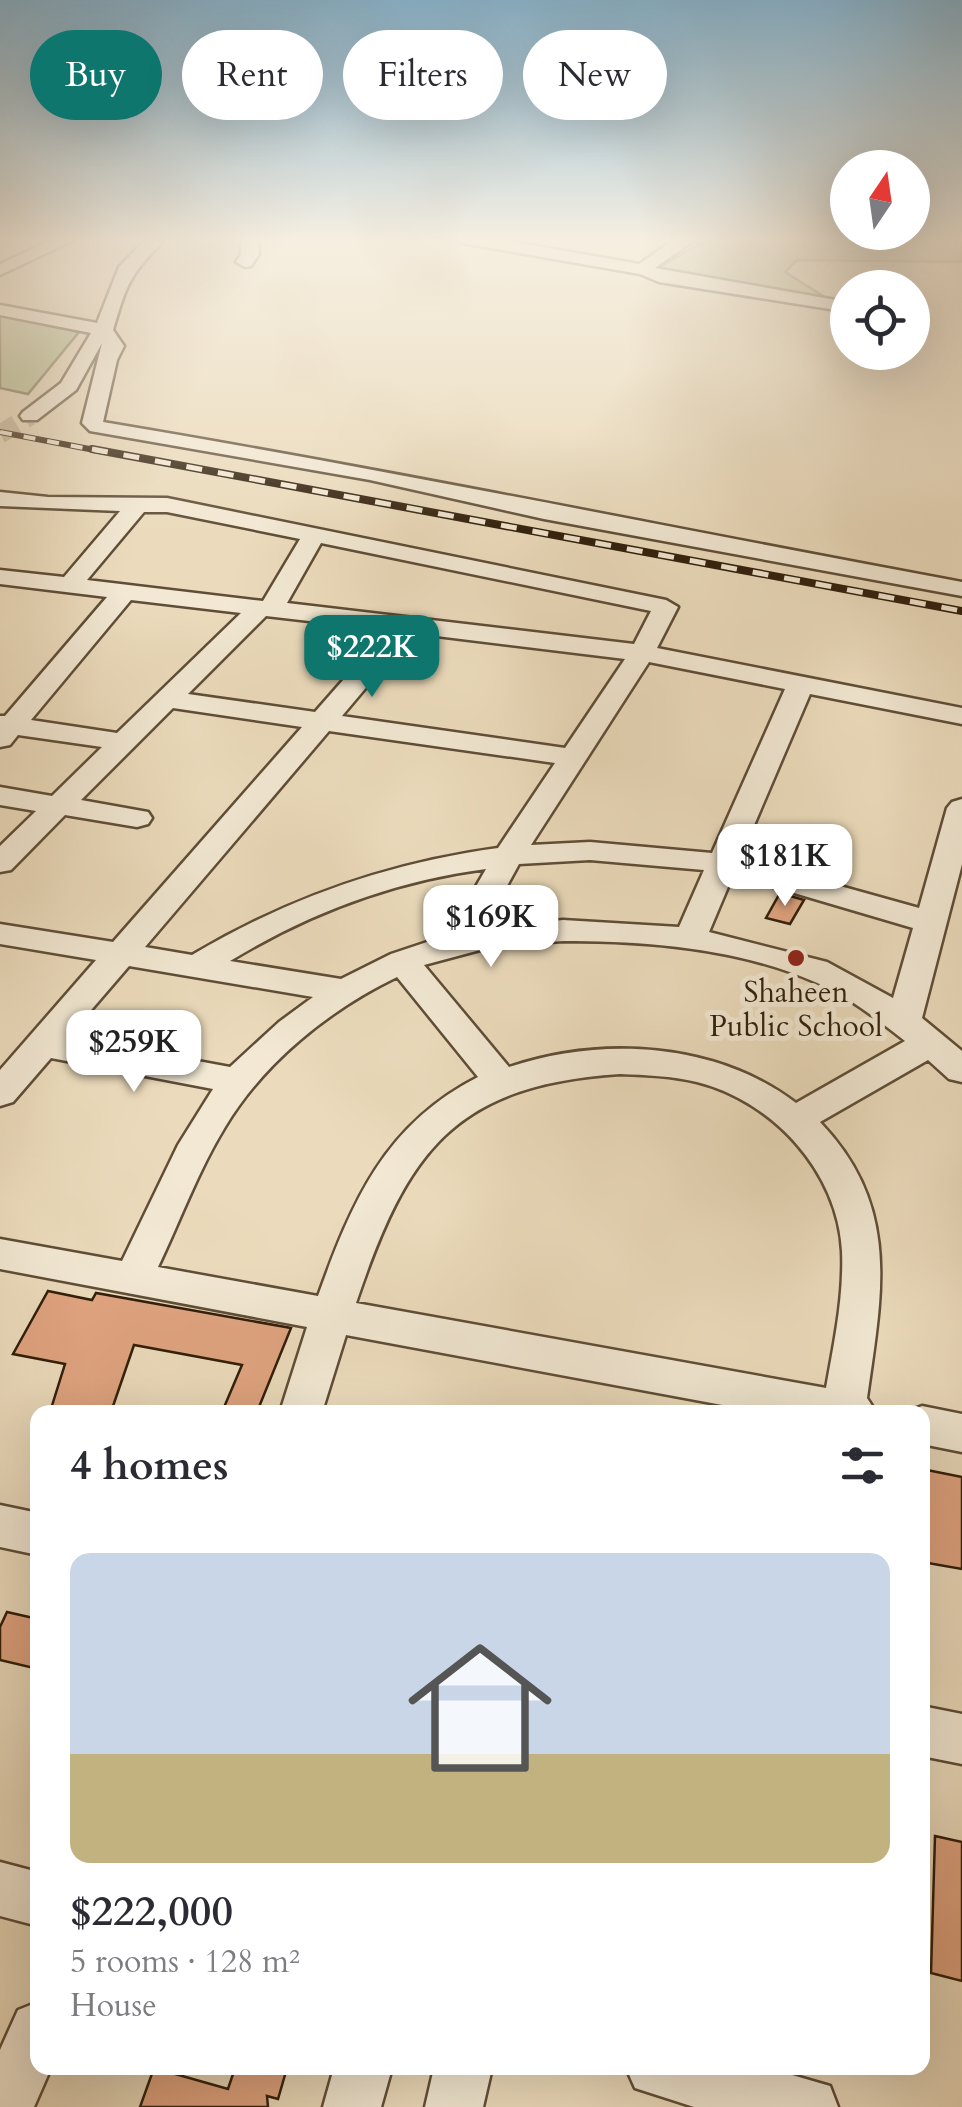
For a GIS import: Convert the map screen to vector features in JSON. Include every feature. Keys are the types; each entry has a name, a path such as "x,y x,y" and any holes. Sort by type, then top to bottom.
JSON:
{"street":[{"path":"30,416 76,377 89,346 98,336"},
{"path":"108,336 114,346 95,402 92,422 97,428 370,474 544,512 962,589"},
{"path":"0,499 65,505 139,502 664,606 667,609 642,652 570,757 460,942"},
{"path":"70,585 139,502"},
{"path":"0,863 166,698 265,608 314,535"},
{"path":"0,577 642,652 962,716"},
{"path":"4,730 125,592"},
{"path":"0,1093 406,625"},
{"path":"690,938 801,683"},
{"path":"166,698 570,757"},
{"path":"4,730 122,742"},
{"path":"0,796 137,818"},
{"path":"793,1121 917,1031 931,923 962,808"},
{"path":"198,966 264,926 355,888 403,874 510,854 609,853 722,864 831,889 931,923"},
{"path":"133,1278 196,1150 239,1081 346,990 460,942 556,932 690,938 809,968 839,980 917,1031 962,1070"},
{"path":"0,934 346,990"},
{"path":"404,963 502,1081"},
{"path":"42,1044 239,1081"},
{"path":"303,1405 370,1218 397,1166 427,1128 455,1106 502,1081 585,1064 661,1064 738,1084 793,1121 823,1150 850,1194 861,1243 858,1325 848,1405"},
{"path":"0,1254 810,1405"},
{"path":"930,1427 962,1433"},
{"path":"0,1526 30,1532"},
{"path":"930,1733 962,1740"},
{"path":"0,1889 30,1897"},
{"path":"5,2107 30,2049"},
{"path":"352,2107 361,2075"},
{"path":"454,2107 461,2075"},
{"path":"681,2075 798,2106"}],"green space":[{"path":"0,336 75,336 28,394 0,388"}],"building":[{"path":"780,893 804,900 790,924 766,918"},
{"path":"48,1291 92,1300 96,1293 291,1328 260,1405 225,1405 242,1365 134,1345 113,1405 52,1405 65,1364 13,1354"},
{"path":"930,1471 962,1477 962,1569 930,1563"},
{"path":"7,1612 30,1617 30,1667 0,1660 0,1627"},
{"path":"935,1836 962,1842 962,1981 931,1973"},
{"path":"151,2075 179,2075 228,2089 233,2075 285,2075 278,2099 267,2096 268,2107 140,2107"}],"tunnel":[{"path":"0,434 30,416"}],"railway":[{"path":"0,432 105,452"},
{"path":"92,449 962,611"}],"place":[{"name":"Shaheen Public School","path":"796,958"}]}
